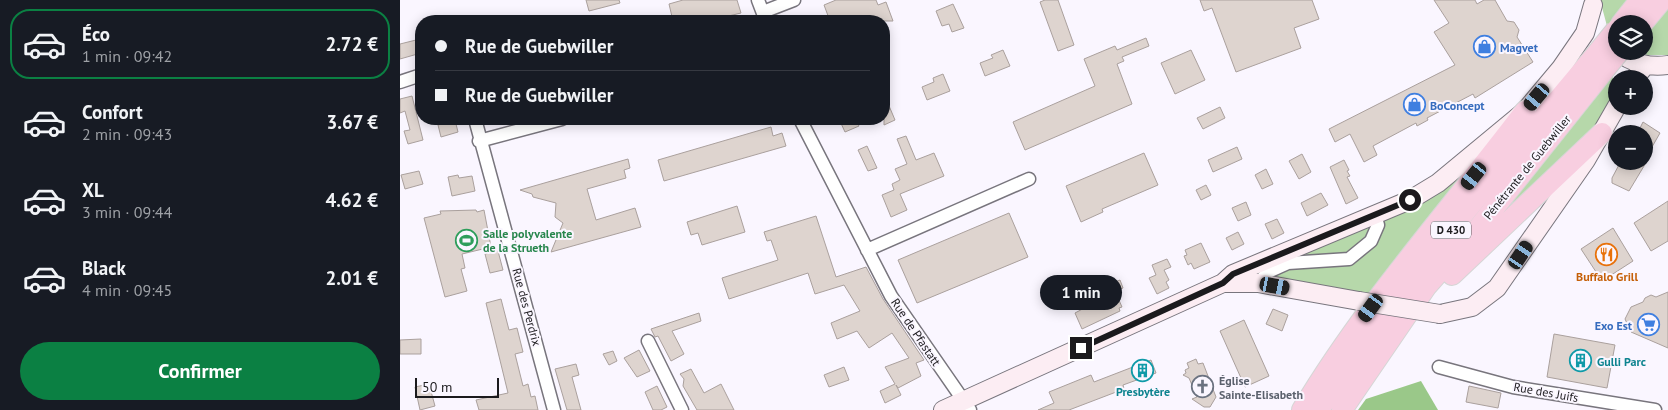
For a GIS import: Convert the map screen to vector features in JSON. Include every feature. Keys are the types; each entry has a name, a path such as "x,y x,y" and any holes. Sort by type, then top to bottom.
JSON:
{"highway":[{"path":"1628,15 1640,0"},
{"path":"1650,15 1662,0"},
{"name":"D 430","path":"1319,410 1355,354 1401,292 1600,63 1608,46"},
{"name":"D 430","path":"1600,63 1608,58"},
{"name":"Pénétrante de Guebwiller","path":"1342,410 1426,287 1479,227 1600,63"},
{"path":"1302,410 1328,367 1414,249 1525,111"},
{"path":"1404,318 1433,294 1602,133"}],"main road":[{"path":"1593,2 1601,33 1608,40"},
{"path":"943,410 967,406 1223,283 1233,274 1410,200 1438,183 1525,111 1561,68 1585,33 1593,2"},
{"path":"1632,60 1661,67"},
{"path":"1223,283 1258,283 1440,314 1472,307 1497,288 1586,160 1612,115"}],"street":[{"path":"762,11 794,0"},
{"path":"400,82 415,77"},
{"name":"Rue des Perdrix","path":"476,125 518,272 554,410"},
{"path":"480,141 540,125"},
{"name":"Rue de Pfastatt","path":"803,125 892,296 967,406"},
{"path":"867,250 1029,179"},
{"path":"1258,283 1268,272 1288,263 1349,259 1372,241 1378,225 1375,215"},
{"path":"648,341 682,410"},
{"name":"Rue des Juifs","path":"1440,367 1513,387 1655,410"}],"green space":[{"path":"1600,0 1628,0 1616,15 1608,15 1607,26"},
{"path":"1668,8 1668,55 1653,55 1653,27"},
{"path":"1608,82 1608,110 1581,144 1477,245 1541,162"},
{"path":"1466,171 1367,298 1253,277 1251,271"},
{"path":"1421,381 1438,410 1358,410 1366,399"}],"building":[{"path":"586,0 619,0 620,3 589,11"},
{"path":"683,0 737,0 741,13 733,15 672,15 669,4"},
{"path":"836,0 876,0 878,5 886,2 893,21 890,21 890,15 828,15 824,5"},
{"path":"1058,0 1074,45 1058,51 1040,2"},
{"path":"1200,0 1312,0 1319,19 1294,28 1301,48 1236,72 1212,8 1204,11"},
{"path":"1434,0 1475,0 1477,4 1484,0 1495,0 1507,21 1514,22 1519,30 1517,37 1533,62 1475,98 1473,94 1427,118 1428,120 1417,126 1416,123 1373,146 1377,155 1364,162 1350,134 1335,142 1329,129 1455,65 1434,32 1449,23"},
{"path":"953,4 964,28 952,32 949,24 942,26 936,11"},
{"path":"1146,38 1149,46 1122,57 1124,61 1117,64 1132,104 1025,150 1013,122 1095,86 1084,59 1115,46 1117,50"},
{"path":"415,40 415,55 400,59 400,44"},
{"path":"1003,50 1010,66 985,76 980,63 993,58 991,55"},
{"path":"1191,50 1205,80 1175,94 1161,63"},
{"path":"943,74 950,91 927,100 922,87 934,82 933,78"},
{"path":"412,96 415,108 415,125 419,125 423,140 408,144 404,131 410,130 405,111 400,113 400,99"},
{"path":"1220,107 1225,118 1203,129 1197,118"},
{"path":"890,108 895,120 890,122"},
{"path":"438,125 456,125 458,132 441,137"},
{"path":"842,125 859,126 845,132"},
{"path":"771,127 773,136 782,133 786,146 664,181 658,160"},
{"path":"1653,128 1660,133 1653,145"},
{"path":"906,136 916,160 934,153 944,176 900,194 907,210 891,217 882,195 894,190 892,184 900,180 895,169 907,164 897,139"},
{"path":"867,146 877,168 868,171 858,150"},
{"path":"1237,147 1242,159 1213,172 1208,160"},
{"path":"1144,153 1158,185 1102,209 1103,212 1081,222 1066,186"},
{"path":"1302,154 1311,172 1299,179 1289,161"},
{"path":"628,159 630,168 624,170 626,178 587,189 596,220 635,208 641,227 551,252 563,223 555,217 556,203 533,197 532,194 520,190"},
{"path":"1344,160 1349,170 1347,171 1350,176 1347,177 1358,198 1346,204 1330,167"},
{"path":"1266,169 1273,184 1262,189 1255,175"},
{"path":"1616,170 1642,170 1629,191 1612,183 1612,178"},
{"path":"419,171 423,184 405,189 401,175"},
{"path":"458,175 459,178 472,176 475,191 452,196 448,177"},
{"path":"1206,185 1211,195 1201,200 1196,190"},
{"path":"1321,193 1328,205 1307,216 1301,203"},
{"path":"1668,201 1668,241 1651,251 1634,223"},
{"path":"1246,202 1251,215 1238,221 1232,208"},
{"path":"737,206 745,232 702,245 698,233 691,235 687,222"},
{"path":"476,210 477,212 484,210 491,247 462,254 465,268 461,269 467,291 445,297 424,218 441,214 440,211"},
{"path":"1009,213 1028,257 917,303 898,260"},
{"path":"816,216 836,277 866,267 883,299 924,360 916,363 921,376 898,388 896,385 901,395 885,403 880,391 895,384 885,367 909,358 892,333 869,348 857,331 837,339 831,323 860,311 844,285 815,294 808,273 729,299 722,278 778,260 771,240 767,241 764,232"},
{"path":"1277,219 1284,233 1272,239 1265,224"},
{"name":"Buffalo Grill","path":"1613,228 1633,261 1602,281 1581,249"},
{"path":"1238,232 1244,244 1232,250 1226,238"},
{"path":"1201,243 1210,262 1194,269 1191,263 1188,265 1184,256 1187,255 1185,250"},
{"path":"498,251 503,270 490,273 485,254"},
{"path":"1167,259 1171,267 1164,270 1169,280 1166,282 1169,288 1157,294 1149,278 1156,275 1152,265"},
{"path":"1120,280 1123,288 1115,291 1122,307 1119,308 1120,311 1082,329 1075,313 1090,305 1086,294"},
{"name":"Exo Est","path":"1668,292 1668,348 1631,332 1625,319 1631,307 1643,302 1645,298 1651,295 1656,297"},
{"path":"501,299 509,330 517,328 523,352 515,354 523,386 528,384 531,397 535,396 538,410 479,410 476,400 508,393 486,303"},
{"path":"1273,309 1288,315 1282,331 1266,324"},
{"path":"699,313 701,321 672,331 684,354 671,361 658,336 655,337 651,329"},
{"path":"1244,320 1269,376 1245,387 1220,331"},
{"name":"Gulli Parc","path":"1554,334 1615,345 1607,388 1547,377"},
{"path":"421,339 421,354 400,354 400,340"},
{"path":"639,350 650,371 637,377 624,358"},
{"path":"613,351 617,361 609,365 603,354"},
{"name":"Église Sainte-Elisabeth","path":"1196,359 1198,364 1203,363 1216,397 1210,407 1204,407 1192,399 1197,397 1189,378 1183,375 1186,373 1185,370 1189,368 1187,363"},
{"path":"1151,360 1156,373 1123,385 1124,389 1069,410 1038,410 1054,403 1049,392 1091,375 1094,382"},
{"path":"576,364 579,375 572,377 581,410 567,410 555,369"},
{"path":"844,367 849,380 829,387 824,375"},
{"path":"691,369 704,393 721,384 734,410 697,410 683,386 684,379 680,374"},
{"path":"429,384 435,406 420,410 415,387"},
{"path":"657,386 667,407 661,410 653,410 645,392"},
{"path":"1469,386 1501,393 1498,408 1466,402"}],"place":[{"name":"Magvet","path":"1484,47"},
{"name":"BoConcept","path":"1414,105"},
{"name":"Salle polyvalente de la Strueth","path":"467,240"},
{"name":"Buffalo Grill","path":"1607,255"},
{"name":"Exo Est","path":"1648,325"},
{"name":"Gulli Parc","path":"1581,361"},
{"name":"Presbytère","path":"1143,370"},
{"name":"Église Sainte-Elisabeth","path":"1203,387"}],"route":[{"path":"1081,348 1223,283 1233,274 1410,200"}]}
